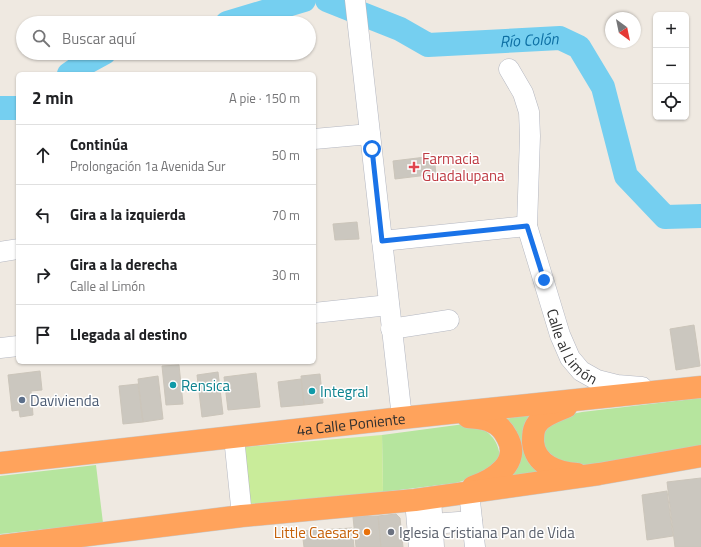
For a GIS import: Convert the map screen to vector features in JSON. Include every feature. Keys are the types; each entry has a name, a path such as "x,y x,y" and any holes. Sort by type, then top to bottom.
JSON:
{"highway":[{"name":"4a Calle Poniente","path":"0,463 402,418 701,387"},
{"path":"586,399 541,419 536,424 534,430 533,445 539,457 553,469 567,473 599,474"},
{"path":"441,496 485,482 494,477 506,465 512,452 511,445 504,432 493,422 485,419 446,414"},
{"path":"3,546 242,516 441,496 599,474 701,456"}],"street":[{"path":"355,0 402,418"},
{"name":"Calle al Limón","path":"509,69 523,93 529,112 530,136 527,226 560,335 570,358 581,372 598,380 617,386 676,390"},
{"path":"316,139 370,134"},
{"path":"382,241 527,226"},
{"path":"0,252 16,249"},
{"path":"316,314 389,305"},
{"path":"391,329 449,320"},
{"path":"0,348 16,346"},
{"path":"234,437 242,516"},
{"path":"441,496 472,520 475,547"},
{"path":"426,546 441,496"},
{"path":"426,546 441,496"},
{"path":"432,524 472,520"}],"green space":[{"path":"701,398 701,449 574,468 540,450 541,426 561,416 582,412"},
{"path":"538,413 546,473 504,477 499,420"},
{"path":"472,423 483,429 491,436 499,450 500,457 488,473 456,483 383,492 382,435"},
{"path":"382,435 383,492 250,506 244,447"},
{"path":"96,465 103,523 0,534 0,476"}],"building":[{"name":"Farmacia Guadalupana","path":"434,156 436,174 395,179 393,161"},
{"path":"357,222 359,239 335,240 333,224"},
{"path":"694,325 700,366 676,370 670,329"},
{"name":"Rensica","path":"179,365 183,404 166,405 162,366"},
{"name":"Davivienda","path":"40,371 42,390 31,391 33,415 20,417 19,410 12,411 8,375"},
{"path":"218,372 223,414 202,417 197,375"},
{"path":"256,373 260,407 228,410 224,377"},
{"name":"Integral","path":"320,374 323,403 304,405 301,376"},
{"path":"158,376 163,419 143,422 138,379"},
{"path":"301,379 304,405 281,407 278,382"},
{"path":"138,384 143,422 123,424 119,386"},
{"path":"701,478 701,547 675,547 667,482"},
{"path":"667,491 673,536 647,540 642,495"},
{"name":"Iglesia Cristiana Pan de Vida","path":"396,514 400,518 403,547 381,547 378,516"},
{"name":"Little Caesars","path":"378,516 381,547 356,547 353,517"},
{"path":"352,528 354,547 304,547 302,531"}],"waterway":[{"name":"Río Colón","path":"250,16 304,0"},
{"name":"Río Colón","path":"327,0 400,29 428,45 560,38 579,47 603,87 626,176 665,217 701,216"},
{"name":"Río Colón","path":"72,72 91,60"},
{"name":"Río Colón","path":"0,108 16,108"}],"place":[{"name":"Farmacia Guadalupana","path":"414,167"},
{"name":"Rensica","path":"173,385"},
{"name":"Integral","path":"312,391"},
{"name":"Davivienda","path":"22,400"},
{"name":"Little Caesars","path":"367,532"},
{"name":"Iglesia Cristiana Pan de Vida","path":"391,532"}],"route":[{"path":"372,149 382,241 527,226 544,280"}]}
